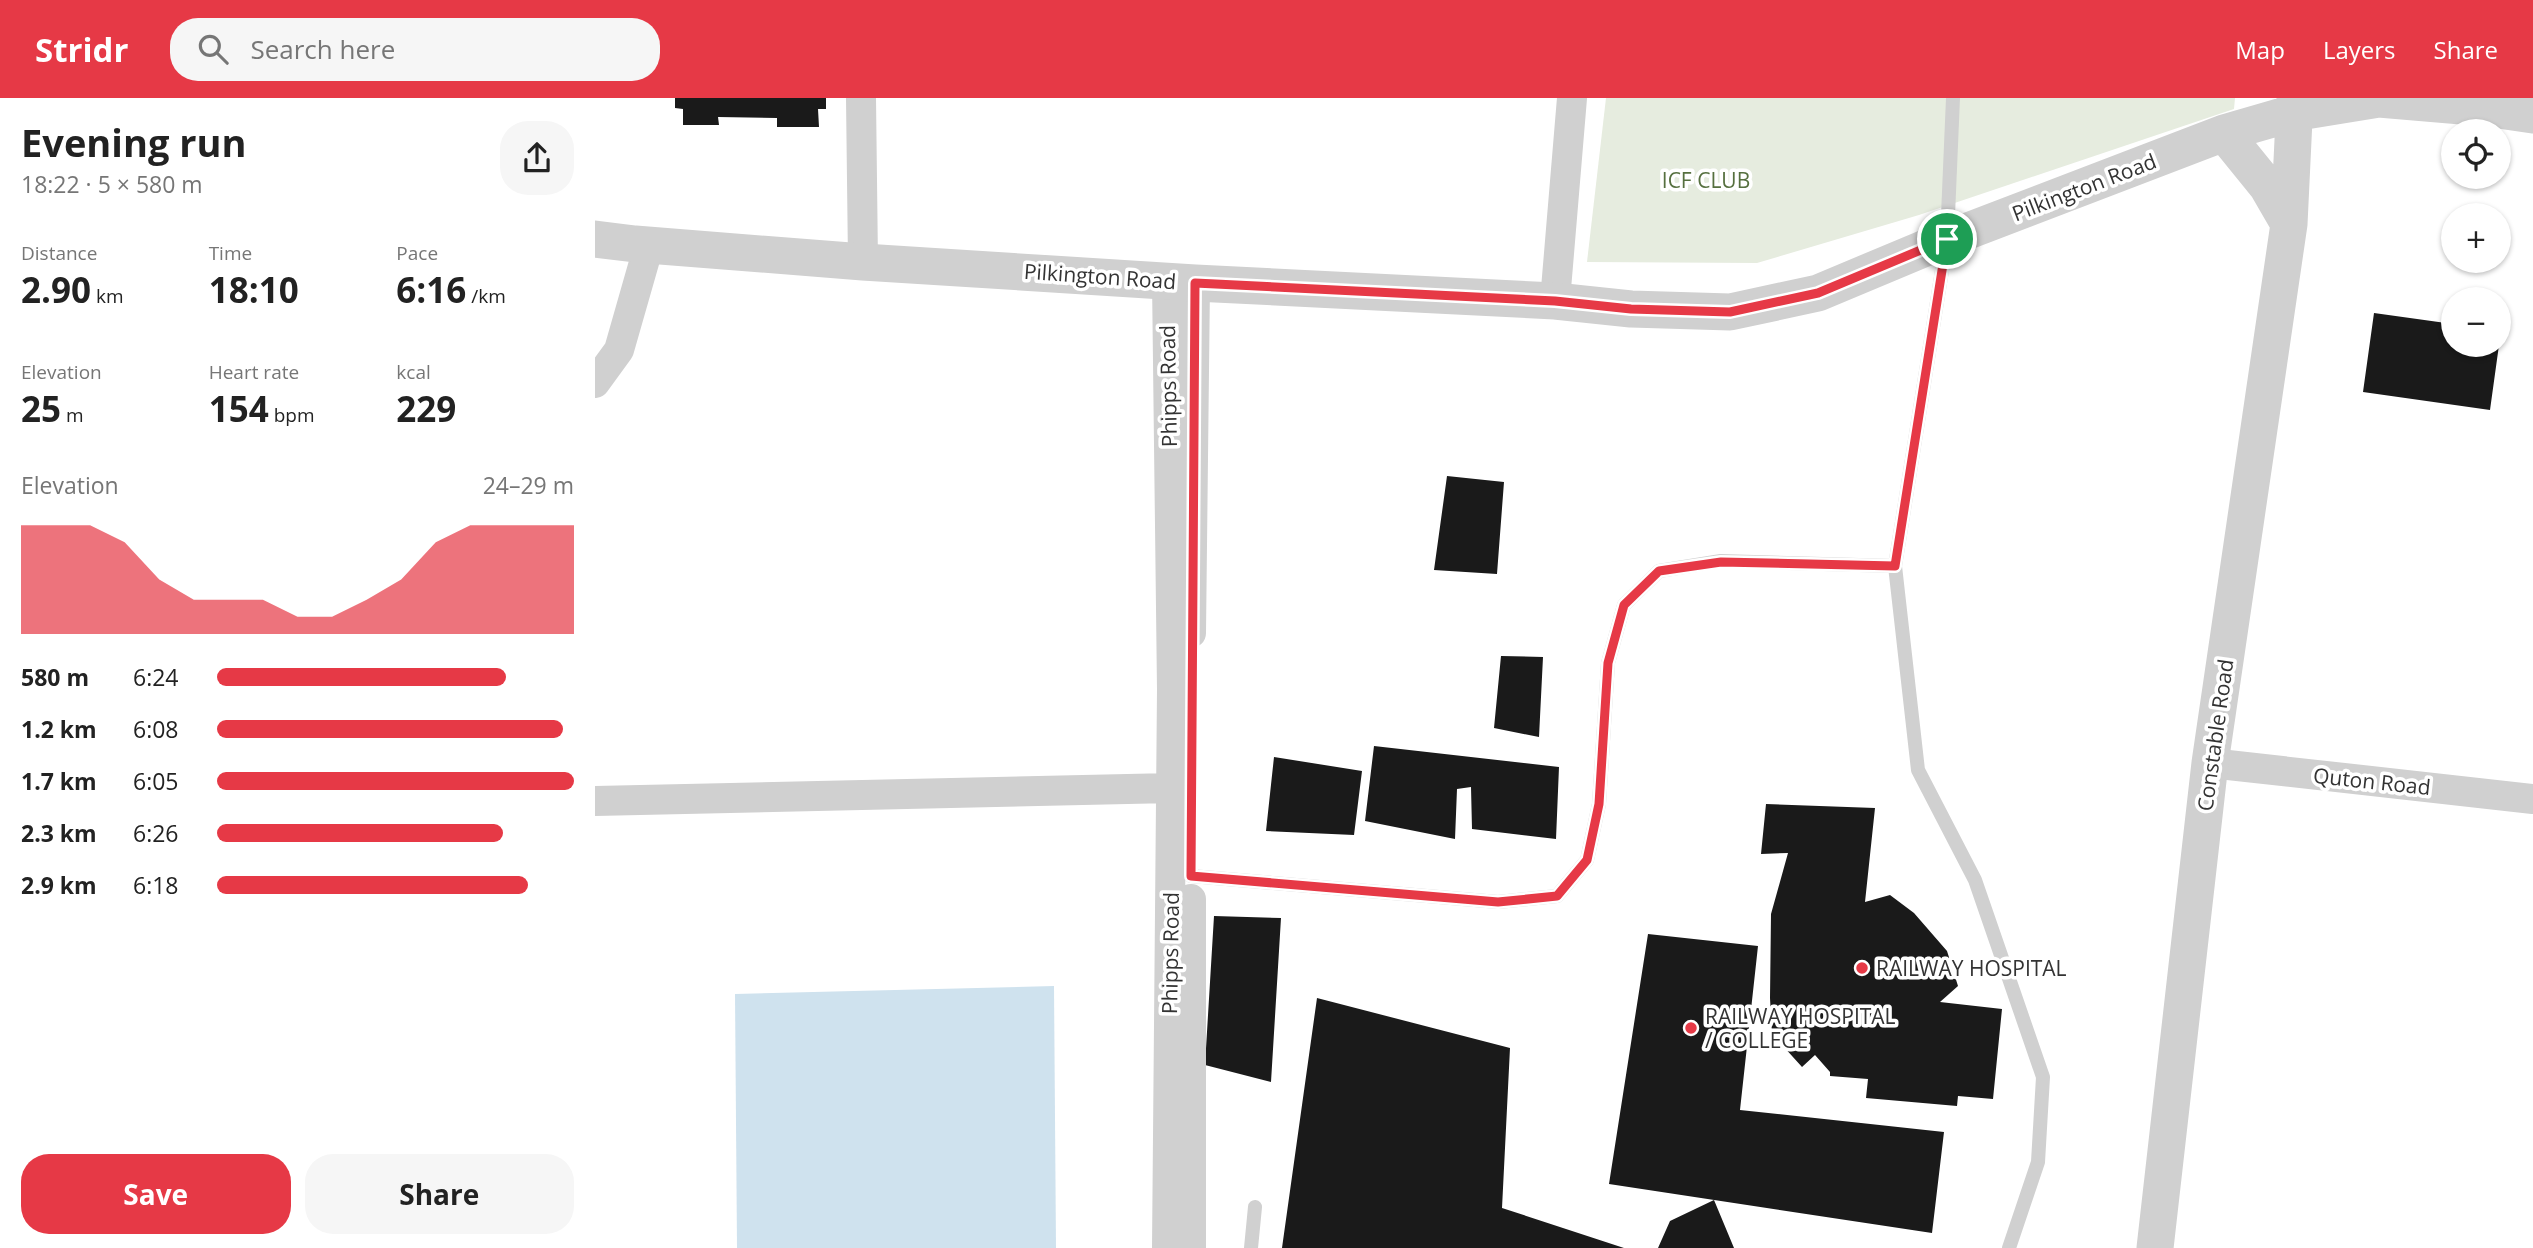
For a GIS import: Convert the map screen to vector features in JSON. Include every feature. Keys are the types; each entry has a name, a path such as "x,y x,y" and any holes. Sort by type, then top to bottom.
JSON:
{"street":[{"path":"860,98 863,262"},
{"path":"1555,301 1572,98"},
{"name":"Pilkington Road","path":"595,239 863,262 1555,301 1631,309 1730,312 1818,293 1947,239 2295,106 2379,99 2533,115"},
{"name":"Constable Road","path":"2155,1248 2210,763 2289,224 2295,106"},
{"path":"2224,133 2261,178 2289,224"},
{"path":"595,383 619,350 649,245"},
{"name":"Phipps Road","path":"1167,1248 1181,282"},
{"name":"Phipps Road","path":"1181,282 1191,876 1191,1248"},
{"name":"Quton Road","path":"2210,763 2533,799"},
{"path":"595,801 1172,788"}],"lane":[{"path":"1953,98 1947,239 1895,566 1918,770 1975,880 2043,1077 2038,1162 2009,1248"},
{"path":"1191,876 1498,902 1557,896 1587,860 1599,804 1608,663 1624,605 1659,571 1721,562 1895,566"},
{"path":"1251,1248 1255,1208"}],"green space":[{"name":"ICF CLUB","path":"1606,98 2235,98 2234,109 1919,215 1757,263 1587,262"}],"water":[{"path":"1054,986 1056,1248 737,1248 735,994"}],"building":[{"path":"675,98 826,98 826,109 818,109 819,127 777,127 777,118 718,117 719,125 683,125 683,109 675,108"},
{"path":"2374,313 2441,322 2441,357 2497,357 2490,410 2363,392"},
{"path":"1447,476 1504,482 1497,574 1434,570"},
{"path":"1501,656 1543,657 1539,737 1494,728"},
{"path":"1374,746 1559,767 1556,839 1472,829 1471,787 1457,789 1455,839 1365,821"},
{"path":"1274,757 1362,771 1354,835 1266,831"},
{"name":"RAILWAY HOSPITAL","path":"1766,804 1875,808 1865,902 1890,895 1914,913 1947,951 1958,986 1940,1002 2002,1009 1993,1099 1958,1096 1957,1106 1866,1098 1868,1079 1830,1076 1830,1072 1815,1055 1802,1067 1772,1034 1771,914 1788,853 1761,854"},
{"path":"1214,916 1281,918 1271,1082 1205,1065"},
{"name":"RAILWAY HOSPITAL / COLLEGE","path":"1648,934 1758,946 1740,1110 1944,1132 1932,1233 1609,1184"},
{"path":"1317,998 1510,1048 1502,1208 1624,1248 1282,1248"},
{"path":"1714,1200 1734,1248 1658,1248 1670,1221"}],"place":[{"name":"RAILWAY HOSPITAL","path":"1862,968"},
{"name":"RAILWAY HOSPITAL / COLLEGE","path":"1691,1028"}],"route":[{"path":"1947,239 1895,566 1721,562 1659,571 1624,605 1608,663 1599,804 1587,860 1557,896 1498,902 1191,876 1195,283 1555,301 1631,309 1730,312 1818,293 1947,239"}]}
